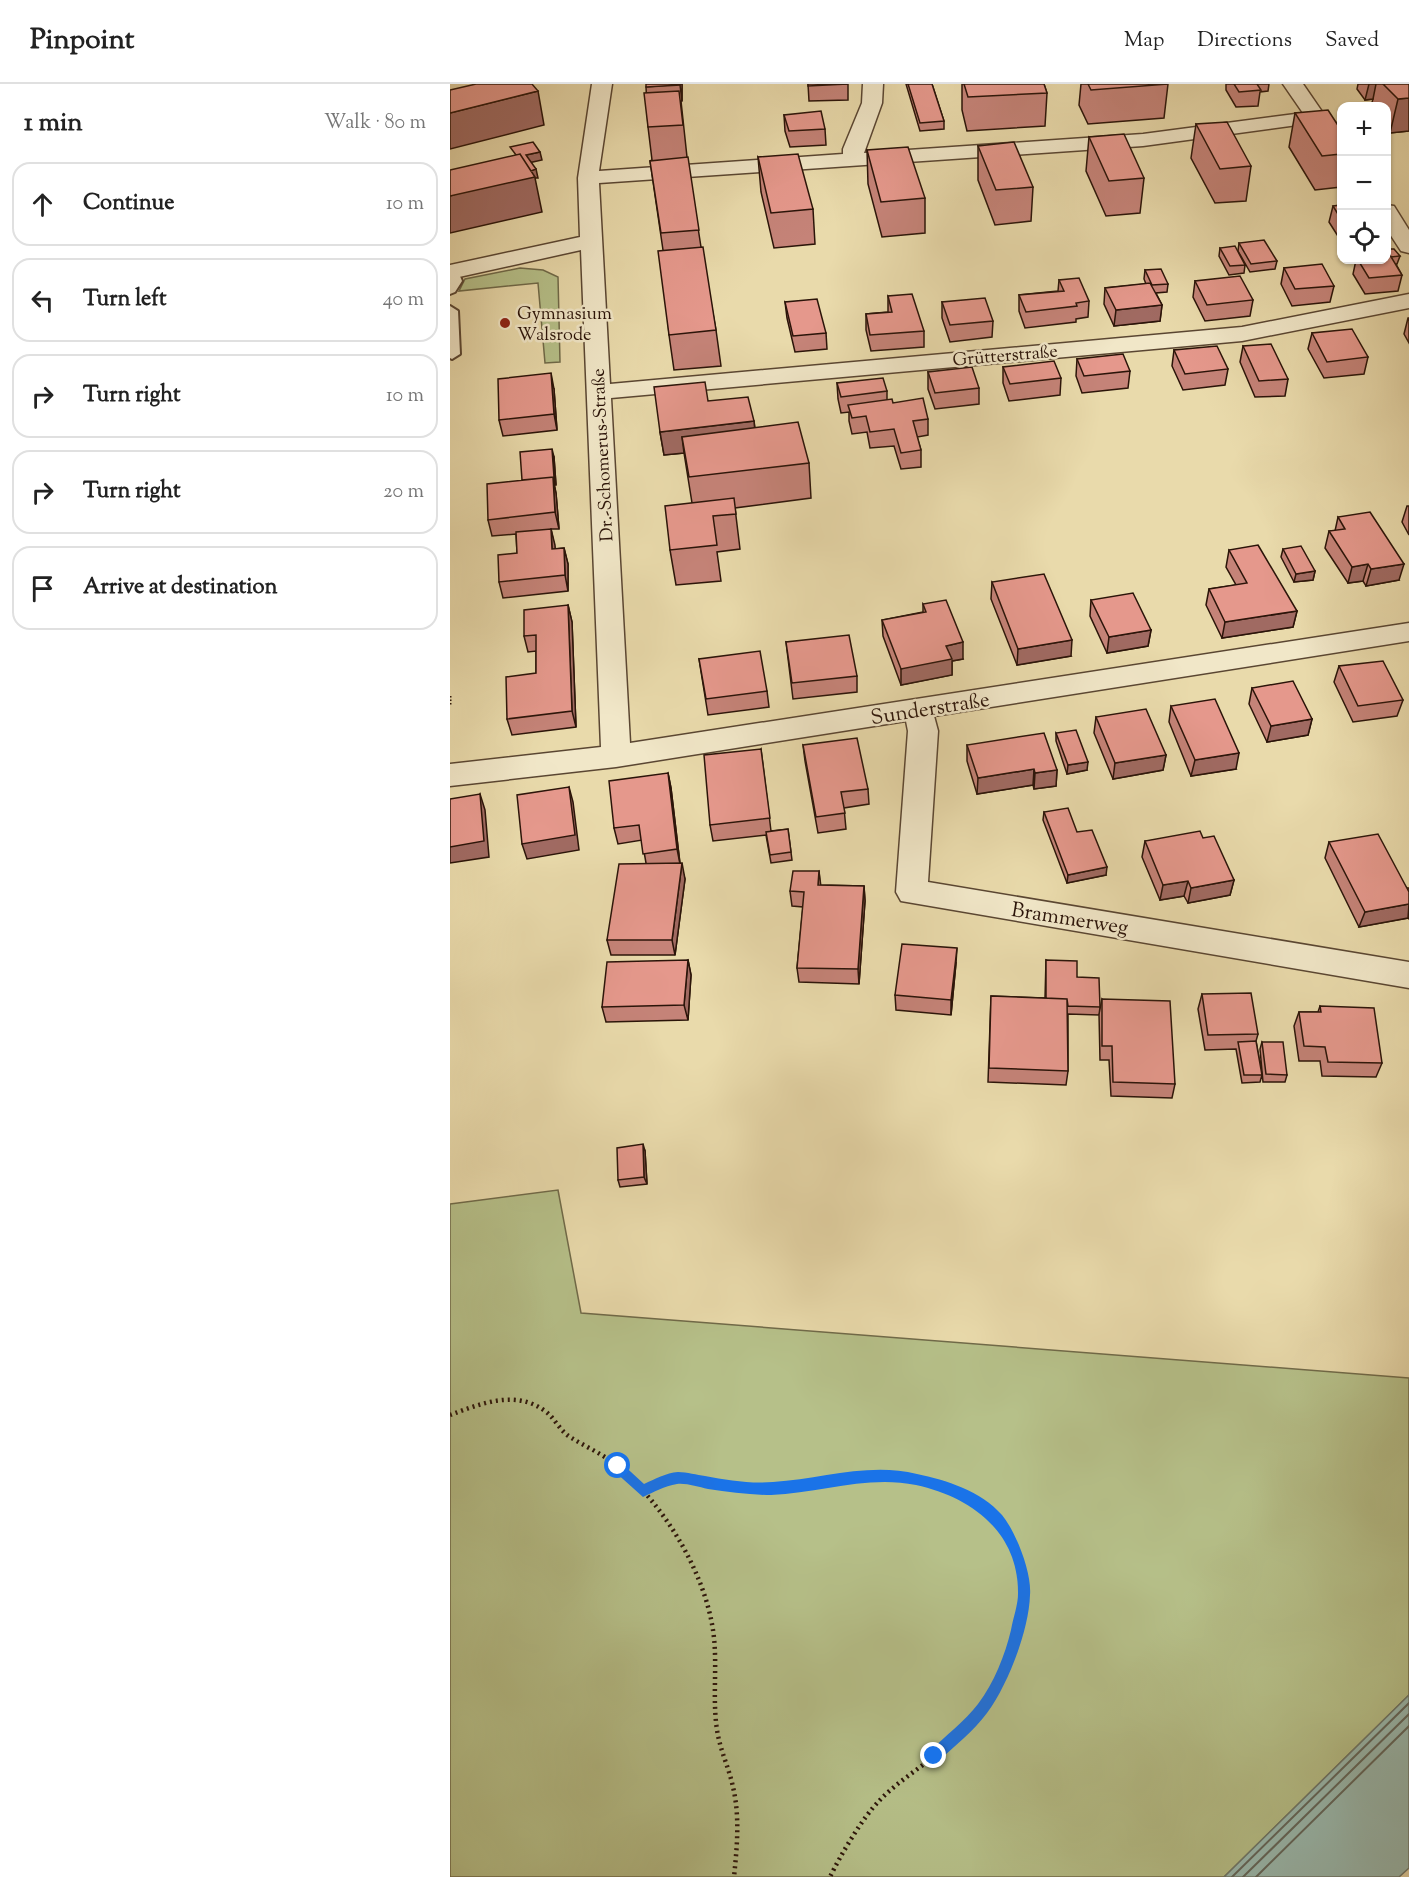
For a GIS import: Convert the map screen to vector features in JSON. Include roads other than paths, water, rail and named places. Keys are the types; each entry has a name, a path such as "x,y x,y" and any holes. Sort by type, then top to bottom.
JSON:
{"street":[{"name":"Dr.-Schomerus-Straße","path":"602,84 588,178 616,756"},
{"path":"854,159 853,149 872,103 873,84"},
{"path":"1293,84 1317,117 1333,130 1337,136"},
{"path":"588,178 1143,140 1317,117"},
{"path":"1391,219 1409,246"},
{"path":"451,278 591,241"},
{"name":"Grütterstraße","path":"598,392 1242,334 1409,301"},
{"name":"Sunderstraße","path":"450,775 616,756 1409,632"},
{"name":"Brammerweg","path":"918,710 923,731 912,892 1409,975"}],"lane":[{"path":"450,311 452,354"}],"water":[{"path":"1409,1695 1409,1868 1399,1877 1224,1877"}],"place":[{"name":"Gymnasium Walsrode","path":"505,323"}]}
